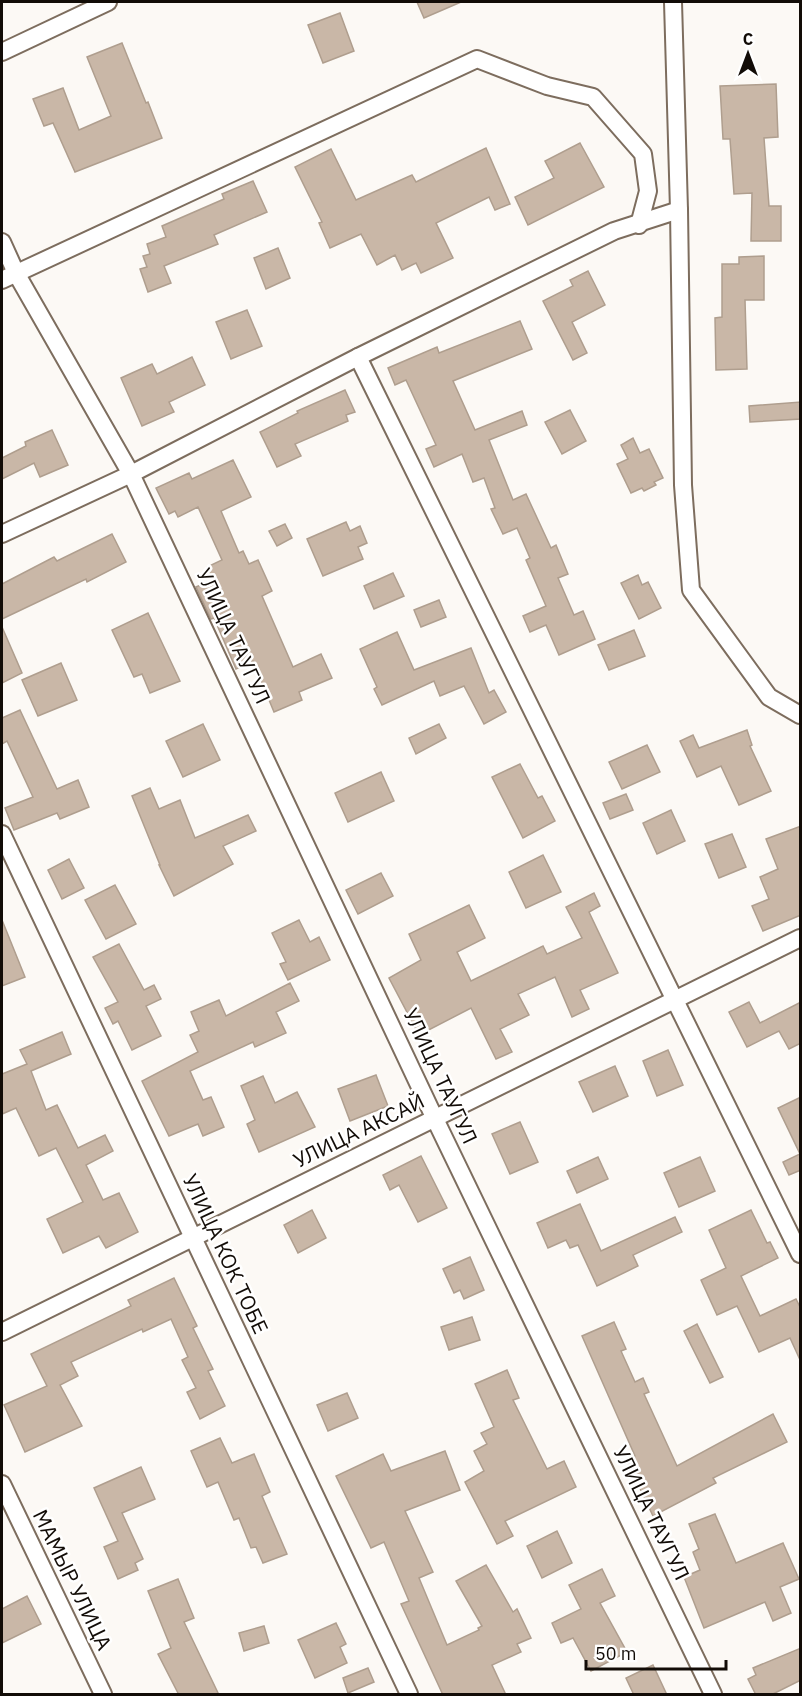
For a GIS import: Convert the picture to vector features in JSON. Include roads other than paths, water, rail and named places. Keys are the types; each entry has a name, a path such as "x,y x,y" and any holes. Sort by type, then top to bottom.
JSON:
{"street":[{"path":"2,52 108,2"},
{"path":"672,2 679,210 683,485 691,590 769,697 801,715"},
{"path":"9,276 477,58 547,86 593,97 642,154 648,191 639,225"},
{"path":"2,534 131,474 358,357 614,231 639,225 679,210"},
{"name":"УЛИЦА ТАУГУЛ","path":"2,242 9,276 131,474 435,1119 713,1695"},
{"path":"358,357 801,1254"},
{"name":"УЛИЦА КОК ТОБЕ","path":"2,834 409,1695"},
{"name":"УЛИЦА АКСАЙ","path":"2,1332 801,938"},
{"name":"МАМЫР УЛИЦА","path":"2,1484 103,1695"}]}
